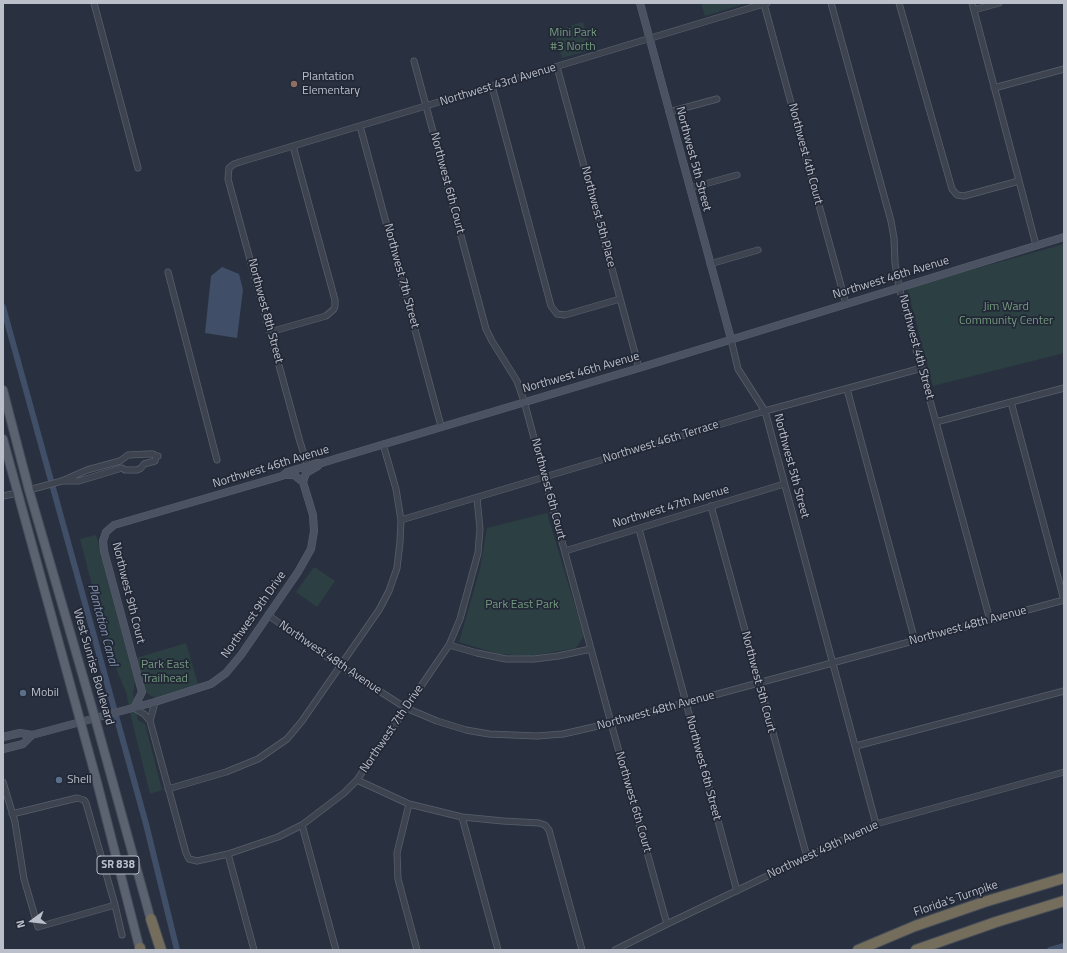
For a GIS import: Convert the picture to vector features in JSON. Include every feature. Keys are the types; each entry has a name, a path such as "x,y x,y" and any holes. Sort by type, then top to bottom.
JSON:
{"highway":[{"name":"Florida's Turnpike","path":"858,950 915,926 984,902 1064,878"},
{"path":"916,950 996,922 1064,902"},
{"path":"151,919 159,950"}],"main road":[{"name":"West Sunrise Boulevard","path":"3,390 29,490 151,919"},
{"name":"SR 838","path":"3,439 140,949"},
{"path":"15,481 22,489 29,490"},
{"path":"18,493 22,494 34,506"}],"street":[{"path":"94,3 138,168"},
{"name":"Northwest 5th Street","path":"640,3 738,369 765,411 876,824"},
{"name":"Northwest 43rd Avenue","path":"229,168 240,162 766,3"},
{"name":"Northwest 4th Court","path":"766,3 846,304"},
{"name":"Northwest 4th Street","path":"832,3 891,221 894,238 895,264 899,287 990,620"},
{"path":"899,3 952,189 957,195 964,196 1019,181"},
{"path":"972,3 1036,245"},
{"path":"974,10 999,3"},
{"name":"Northwest 6th Court","path":"414,61 486,329 517,380 524,401 611,724 667,924"},
{"name":"Northwest 5th Place","path":"557,67 639,368"},
{"path":"994,88 1064,69"},
{"path":"492,86 551,306 557,314 565,315 620,299"},
{"path":"669,112 717,99"},
{"name":"Northwest 7th Street","path":"360,126 442,426"},
{"path":"270,332 326,316 334,309 335,300 293,146"},
{"name":"Northwest 8th Street","path":"229,168 228,179 270,332 304,454 307,463 312,467"},
{"path":"690,188 737,175"},
{"name":"Northwest 46th Avenue","path":"106,532 114,526 282,476 287,472 312,467 383,444 639,368 1064,237"},
{"path":"710,264 758,250"},
{"path":"168,272 217,460"},
{"name":"Northwest 46th Terrace","path":"401,520 765,411 922,368"},
{"path":"936,422 1064,388"},
{"path":"847,389 915,641"},
{"path":"1011,402 1064,600"},
{"path":"150,721 155,702 142,692 133,708 144,714 150,721 168,789 226,772 258,759 287,739 302,721 379,610 389,591 397,568 401,520 396,489 383,444"},
{"path":"141,454 144,464"},
{"path":"29,490 62,481 87,470 120,461 128,455 153,454 157,456 155,461 144,464 137,470 125,470 122,468 79,481 62,481"},
{"path":"297,469 303,463 304,454"},
{"path":"282,476 294,476 303,482 306,473 312,467"},
{"name":"Northwest 9th Drive","path":"95,718 155,702 211,684 226,674 241,655 298,572 311,549 314,531 313,515 303,482"},
{"name":"Northwest 47th Avenue","path":"565,551 784,484"},
{"path":"3,496 18,493"},
{"name":"Northwest 7th Drive","path":"168,789 186,852 189,859 197,862 228,854 278,837 302,826 344,793 357,780 449,645 460,619 478,553 480,529 477,498"},
{"name":"Northwest 5th Court","path":"711,506 806,857"},
{"name":"Northwest 6th Street","path":"638,529 737,891"},
{"name":"Northwest 9th Court","path":"106,532 104,551 142,692"},
{"name":"Northwest 48th Avenue","path":"268,615 340,666 406,708 437,721 466,730 513,736 537,736 563,734 611,724 1064,600"},
{"path":"449,645 506,659 534,660 591,649"},
{"path":"856,746 1064,691"},
{"path":"3,737 20,732 32,735 95,718"},
{"path":"3,749 23,744 32,735"},
{"name":"Northwest 49th Avenue","path":"615,950 876,824 1064,772"},
{"path":"357,780 409,804 462,817 504,821 539,822 545,825 549,830 582,950"},
{"path":"3,782 15,822 24,879 38,927 115,905"},
{"path":"12,814 77,798 84,800 115,905 122,935"},
{"path":"409,804 397,853 398,879 417,950"},
{"path":"462,817 498,950"},
{"path":"302,826 336,950"},
{"path":"228,854 254,950"}],"green space":[{"path":"701,3 747,3 705,16"},
{"name":"Mini Park #3 North","path":"583,22 591,50 562,58 554,31"},
{"name":"Jim Ward Community Center","path":"1064,244 1064,353 933,386 907,288"},
{"name":"Park East Park","path":"547,513 584,636 576,648 530,656 499,654 459,642 480,569 487,528"},
{"path":"96,535 135,681 133,693 138,720 145,724 162,790 150,794 126,692 110,654 80,539"},
{"path":"314,567 335,581 317,607 296,592"},
{"name":"Park East Trailhead","path":"186,643 198,684 164,695 162,700 151,696 145,691 136,658"}],"water":[{"path":"222,267 239,274 243,290 237,338 205,333 211,276"}],"waterway":[{"name":"Plantation Canal","path":"3,307 146,824 177,950"},
{"path":"1050,950 1064,946"}],"place":[{"name":"Plantation Elementary","path":"294,84"},
{"name":"Mobil","path":"23,693"},
{"name":"Shell","path":"59,780"}]}
